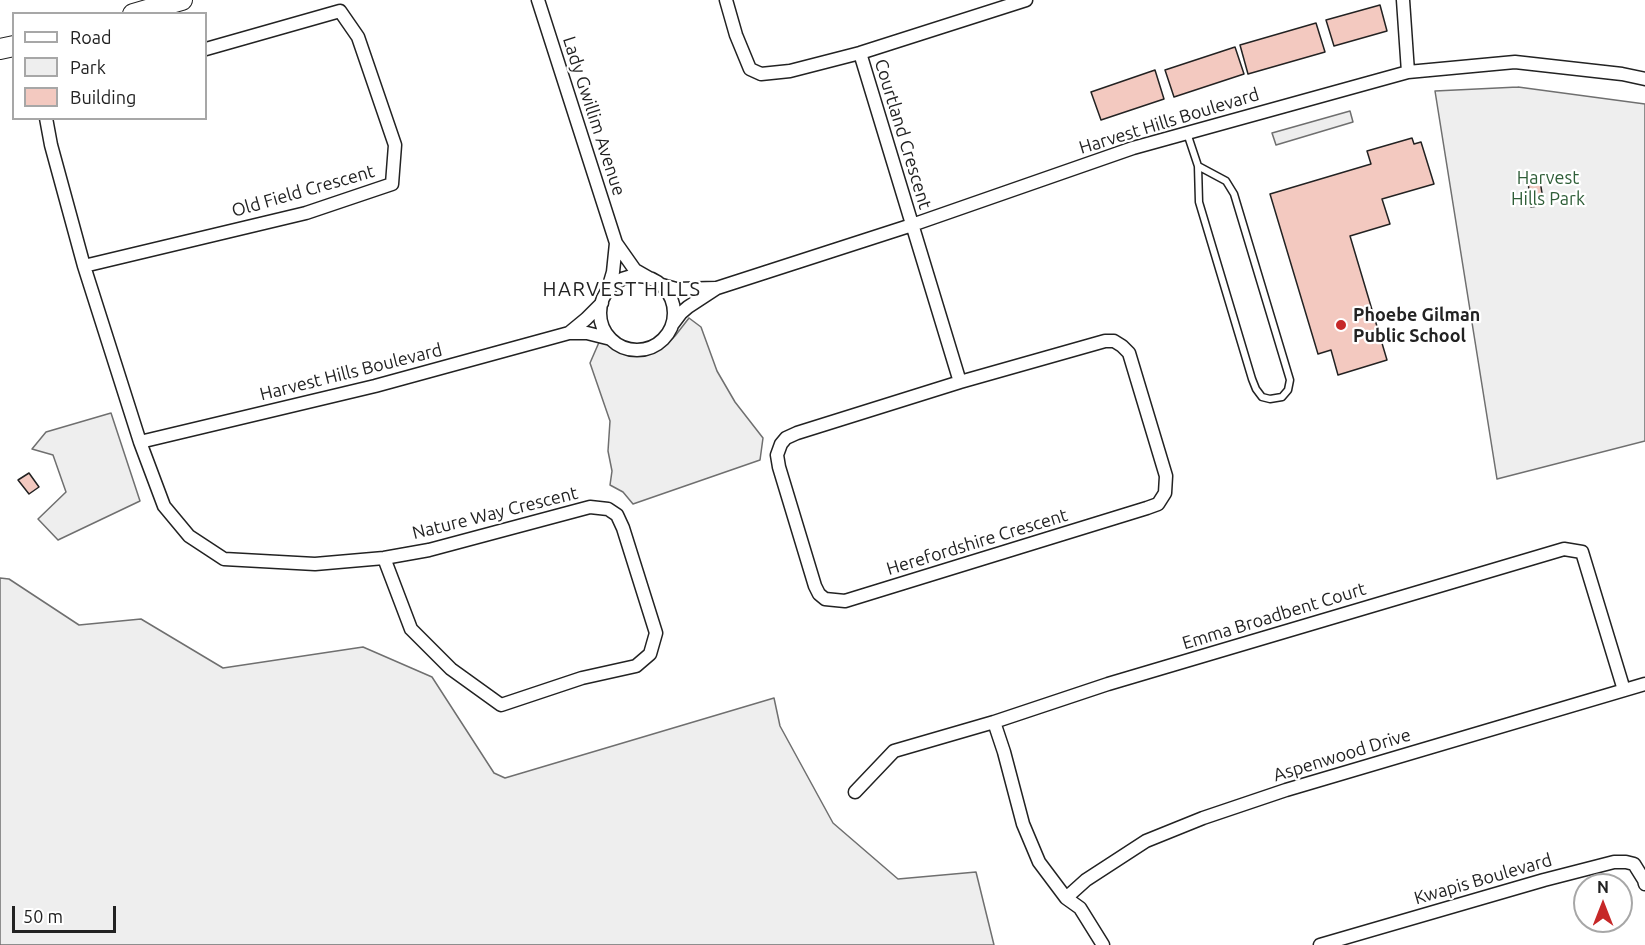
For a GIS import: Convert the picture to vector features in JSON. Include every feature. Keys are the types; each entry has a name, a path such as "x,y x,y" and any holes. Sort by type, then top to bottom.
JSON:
{"main road":[{"path":"140,12 182,0"}],"street":[{"name":"Lady Gwillim Avenue","path":"538,0 616,243 635,270 655,281"},
{"name":"Courtland Crescent","path":"726,0 750,69 761,74 790,72 860,53 1026,0"},
{"path":"1403,0 1408,72"},
{"name":"Old Field Crescent","path":"84,267 306,213 392,184 394,144 358,37 340,11 207,49"},
{"name":"Courtland Crescent","path":"860,53 912,225"},
{"name":"Harvest Hills Boulevard","path":"672,325 688,307 717,288 912,225 1133,147 1408,72 1515,63 1622,74 1645,79"},
{"path":"46,120 84,267 140,442"},
{"path":"912,225 960,382"},
{"name":"Lady Gwillim Avenue","path":"604,297 613,272 616,243"},
{"path":"637,276 655,281 669,294 674,306 672,325 666,336 656,345 633,350 621,346 611,339 603,328 600,315 604,297 613,285 624,278 637,276"},
{"name":"Harvest Hills Boulevard","path":"655,281 676,289 717,288"},
{"name":"Harvest Hills Boulevard","path":"569,333 586,319 604,297"},
{"name":"Harvest Hills Boulevard","path":"140,442 375,386 569,333 587,333 611,339"},
{"name":"Herefordshire Crescent","path":"1114,341 1129,353 1166,476 1165,493 1158,504 1147,508 845,602 825,599 815,586 779,467 777,455 781,444 786,438 797,433 960,382 1098,343 1114,341"},
{"name":"Nature Way Crescent","path":"140,442 164,506 189,536 224,558 315,564 384,558 429,550 590,507 608,509 617,515 623,528 656,633 650,654 636,666 582,678 501,705 451,669 411,629 384,558"},
{"name":"Emma Broadbent Court","path":"855,792 894,750 994,722 1108,684 1564,549 1582,552 1624,690"},
{"name":"Aspenwood Drive","path":"1066,898 1086,880 1146,841 1203,818 1286,790 1645,684"},
{"path":"994,722 1023,824 1039,862 1066,898 1080,908 1104,945"},
{"name":"Kwapis Boulevard","path":"1320,945 1614,862 1634,864 1645,884"}],"lane":[{"path":"1187,133 1198,166 1199,202 1252,379 1262,397 1270,399 1282,397 1288,390 1290,380 1234,194 1226,181 1198,166"}],"green space":[{"name":"Harvest Hills Park","path":"1518,87 1645,104 1645,441 1497,479 1435,91"},
{"path":"689,318 701,327 717,371 735,402 763,438 760,460 633,504 623,492 610,485 612,471 608,451 610,421 590,363 600,340 617,350 641,356 660,349 675,336"},
{"path":"111,413 140,501 58,540 38,519 66,492 53,455 32,449 46,432"},
{"path":"0,578 9,579 79,625 141,619 223,668 363,647 432,677 494,773 505,778 774,698 780,726 833,823 898,879 976,872 994,945 0,945"}],"shaded area":[{"path":"1350,111 1353,122 1276,145 1272,133"}],"building":[{"path":"1380,5 1387,31 1334,46 1326,20"},
{"path":"1316,23 1325,52 1248,74 1240,45"},
{"path":"1235,47 1244,74 1174,97 1165,70"},
{"path":"1155,70 1164,99 1101,120 1091,92"},
{"path":"1412,138 1414,144 1421,142 1434,184 1382,199 1390,224 1350,236 1387,360 1338,375 1331,350 1318,354 1270,194 1371,164 1367,151"},
{"path":"1540,181 1544,205 1531,207 1528,182"},
{"path":"29,473 39,487 29,494 18,480"}],"place":[{"name":"Phoebe Gilman Public School","path":"1341,325"}],"district":[{"name":"HARVEST HILLS","path":"622,289"}]}
